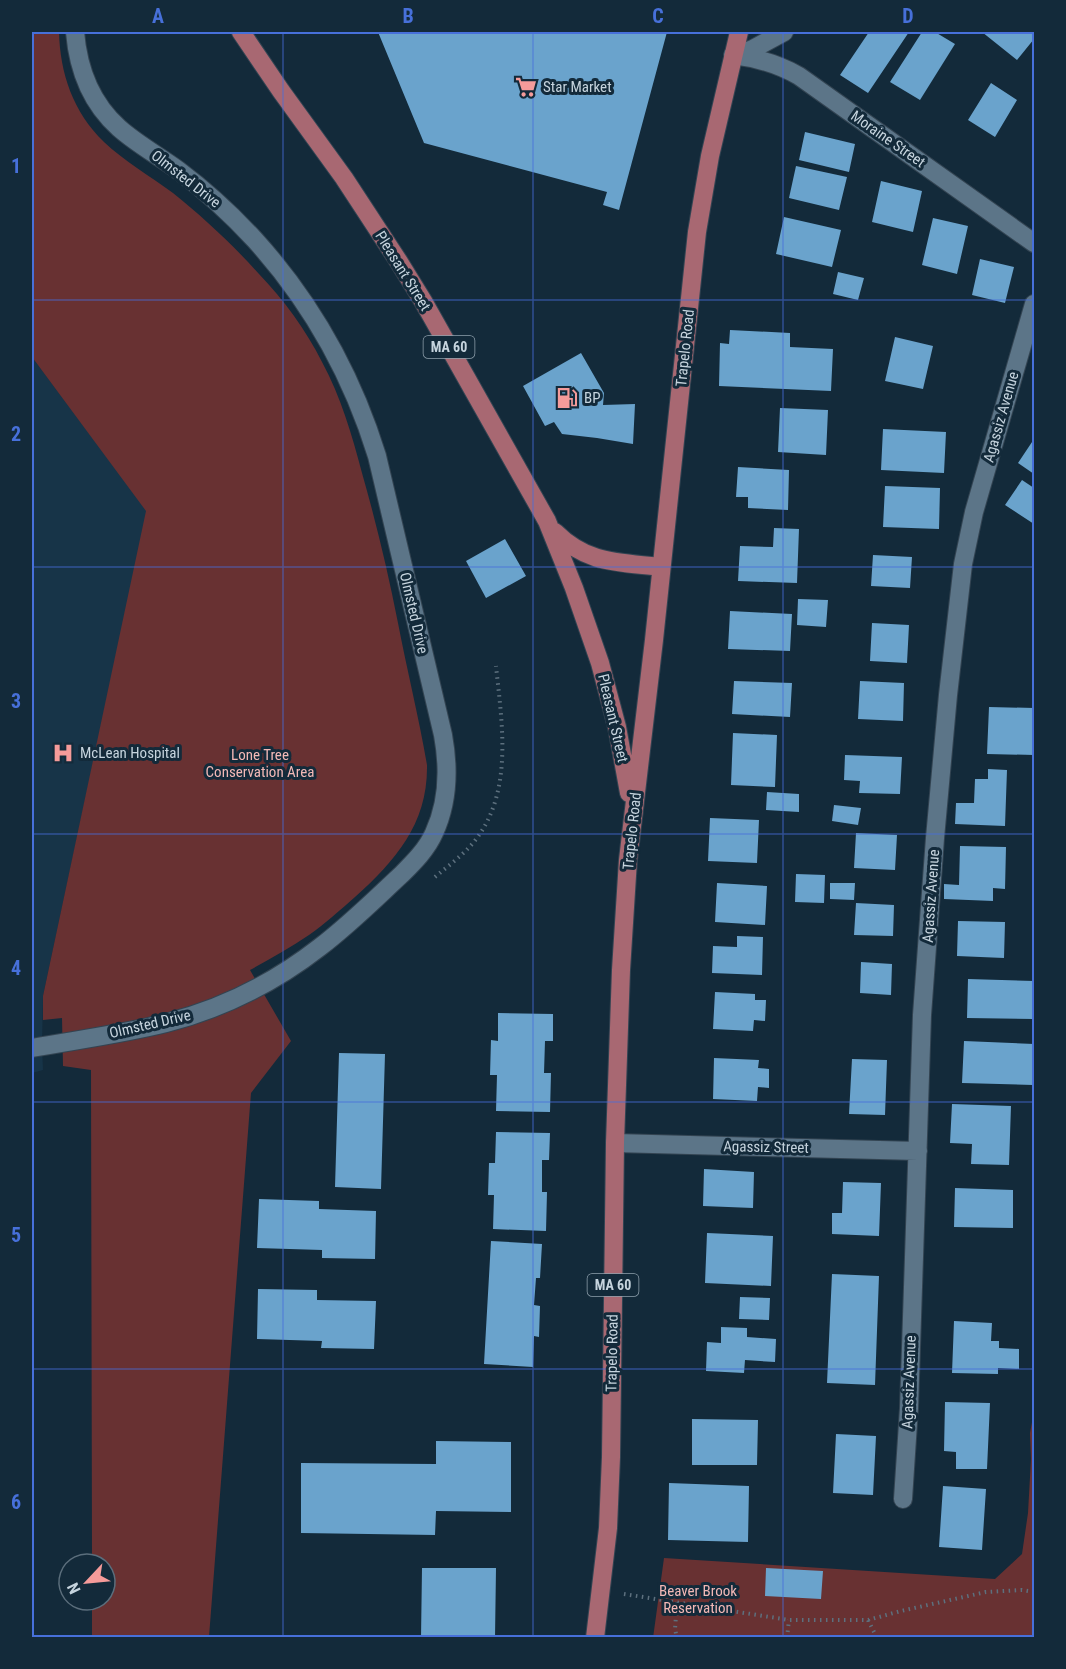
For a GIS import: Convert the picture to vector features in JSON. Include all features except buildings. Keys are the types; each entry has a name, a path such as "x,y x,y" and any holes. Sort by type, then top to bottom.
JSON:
{"main road":[{"name":"Pleasant Street","path":"241,32 344,178 399,262 547,521 578,598 609,694 624,759 633,815"},
{"name":"Trapelo Road","path":"595,1638 608,1528 615,1143 623,932 633,815 699,220 710,156 739,32"},
{"name":"Pleasant Street","path":"547,521 567,543 579,552 604,560 661,567"}],"street":[{"name":"Olmsted Drive","path":"32,1048 140,1028 190,1016 237,997 281,974 321,946 414,862 434,833 447,784 443,735 376,456 359,404 344,370 306,304 254,239 197,185 118,128 106,114 95,99 80,65 75,32"},
{"path":"734,55 753,49 784,32"},
{"name":"Moraine Street","path":"734,55 764,60 799,76 1035,243"},
{"name":"Agassiz Avenue","path":"903,1499 909,1408 922,1015 948,695 963,564 974,512 1035,304"},
{"name":"Agassiz Street","path":"615,1143 918,1150"}],"path":[{"path":"429,882 474,842 489,818 495,802 503,748 496,666"},
{"path":"601,1591 789,1620 868,1620 986,1592 1022,1590 1035,1592"},
{"path":"677,1602 675,1629 677,1638"},
{"path":"787,1638 789,1620"},
{"path":"868,1620 878,1638"}],"shaded area":[{"name":"McLean Hospital","path":"32,357 147,511 43,996 43,1070 32,1073"}],"green space":[{"name":"Lone Tree Conservation Area","path":"32,32 59,32 62,62 70,91 76,105 93,130 120,156 184,202 249,263 302,327 329,375 345,416 372,510 427,765 422,805 415,822 407,839 384,869 315,931 250,970 291,1041 251,1093 209,1637 92,1637 92,1612 117,1612 117,1552 92,1552 91,1070 63,1066 62,1018 43,1020 43,996 146,511 32,357"},
{"name":"Beaver Brook Reservation","path":"1034,1411 1034,1637 653,1638 664,1558 995,1579 1022,1554 1028,1513 1030,1433"}],"place":[{"name":"Star Market","path":"526,87"},
{"name":"BP","path":"567,398"},
{"name":"McLean Hospital","path":"63,753"}]}
